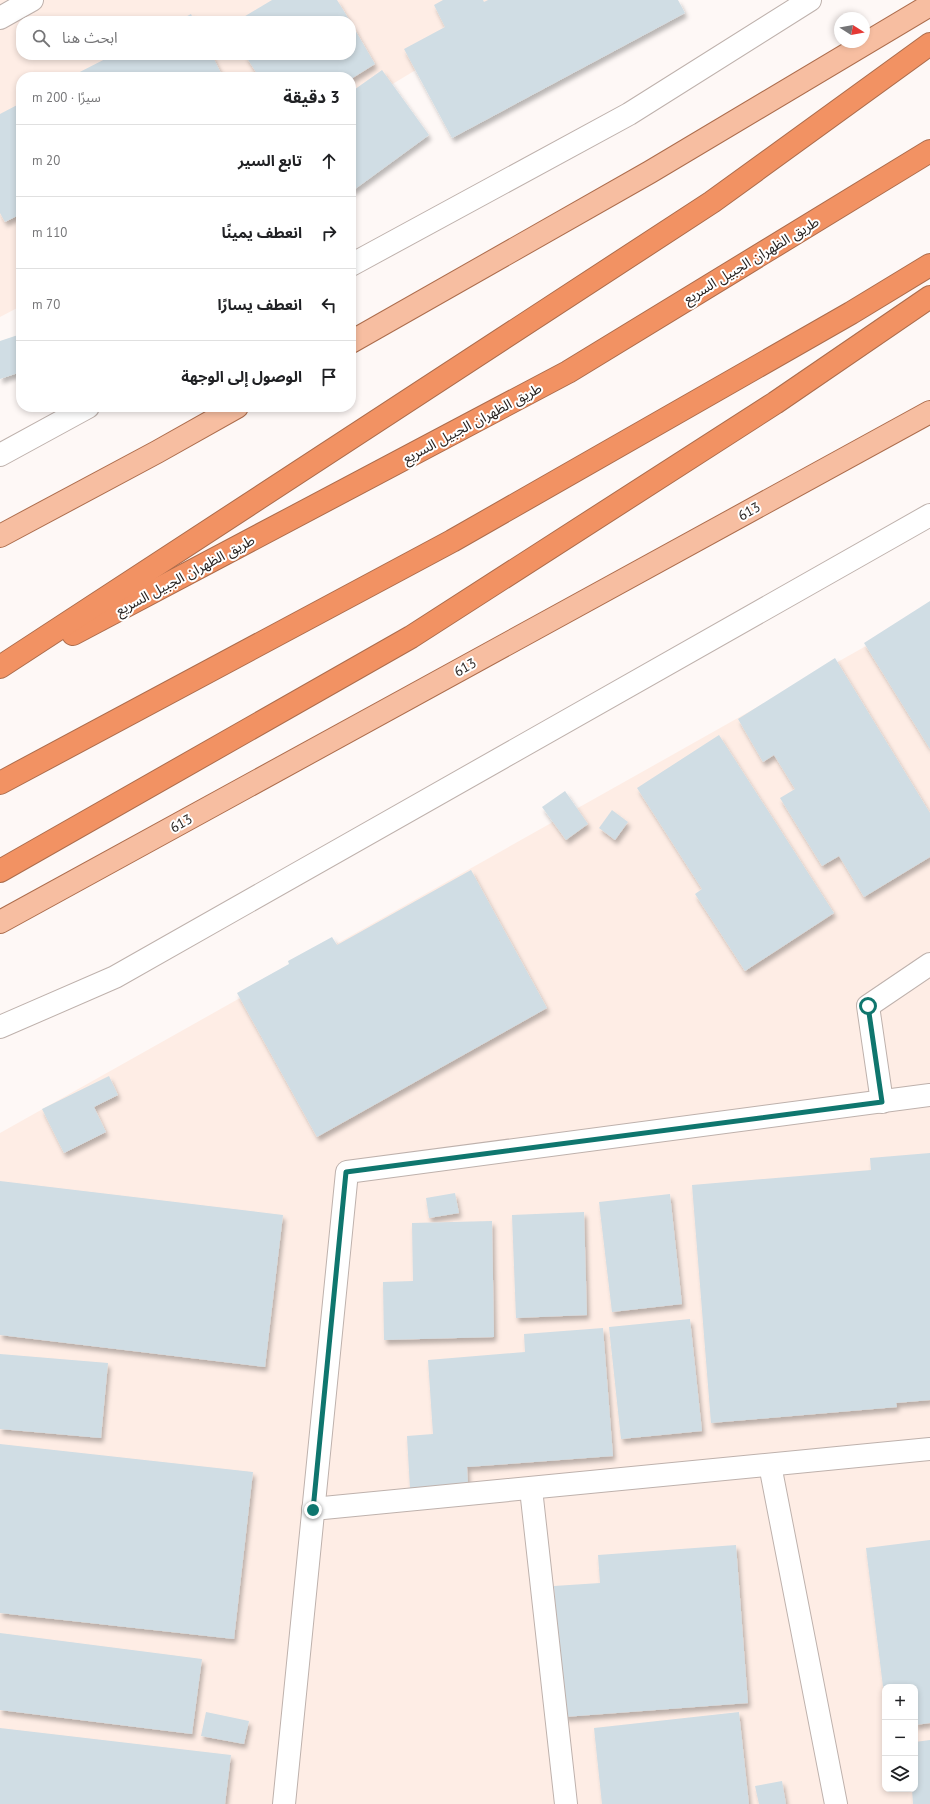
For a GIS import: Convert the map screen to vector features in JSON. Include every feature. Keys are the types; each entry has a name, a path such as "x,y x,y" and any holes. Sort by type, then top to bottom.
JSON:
{"highway":[{"path":"0,667 712,202 930,44"},
{"name":"طريق الظهران الجبيل السريع","path":"0,673 568,372 930,151"},
{"path":"0,783 452,541 851,313 930,265"},
{"path":"0,871 411,636 774,403 930,297"}],"main road":[{"path":"356,339 650,172 930,5"},
{"path":"0,536 228,412"},
{"name":"613","path":"0,922 930,412"}],"street":[{"path":"0,18 32,0"},
{"path":"356,262 629,114 810,0"},
{"path":"0,455 79,412"},
{"path":"0,1027 115,977 930,515"},
{"path":"882,1102 868,1006 930,964"},
{"path":"284,1804 346,1172 930,1095"},
{"path":"313,1510 930,1449"},
{"path":"770,1465 836,1804"},
{"path":"532,1489 566,1804"}],"shaded area":[{"path":"0,0 532,0 356,106 356,72 16,72 16,309 0,317"},
{"path":"930,610 930,1804 0,1804 0,1133"}],"building":[{"path":"272,0 337,0 347,16 245,16"},
{"path":"443,0 483,0 484,2 488,0 678,0 685,13 452,138 404,49 445,27 434,5"},
{"path":"356,32 375,64 356,76 356,72 256,72 248,60 356,60"},
{"path":"103,60 214,60 220,72 80,72"},
{"path":"382,70 429,135 356,188 356,88"},
{"path":"16,106 16,216 5,222 0,213 0,114"},
{"path":"16,336 16,374 0,379 0,341"},
{"path":"930,601 930,749 864,643"},
{"path":"835,658 930,813 930,857 864,897 839,856 822,866 780,798 795,789 774,755 763,762 738,719"},
{"path":"719,735 834,913 745,971 695,894 702,889 637,788"},
{"path":"565,791 588,824 566,840 542,807"},
{"path":"612,810 628,822 615,840 599,828"},
{"path":"471,870 547,1008 317,1137 237,993 289,964 288,961 332,937 337,945"},
{"path":"109,1076 118,1095 94,1107 106,1132 64,1153 42,1109"},
{"path":"930,1153 930,1400 896,1403 897,1407 711,1423 692,1185 871,1170 870,1158"},
{"path":"0,1181 283,1215 265,1367 0,1335"},
{"path":"455,1193 459,1213 429,1218 426,1198"},
{"path":"670,1194 682,1304 612,1312 599,1202"},
{"path":"584,1212 587,1315 516,1318 512,1215"},
{"path":"492,1221 494,1337 384,1340 383,1282 413,1281 412,1223"},
{"path":"690,1319 702,1431 621,1439 609,1327"},
{"path":"603,1328 613,1456 467,1467 468,1484 410,1489 407,1436 433,1434 428,1360 525,1352 524,1334"},
{"path":"0,1354 108,1363 101,1438 0,1429"},
{"path":"0,1444 253,1472 234,1639 0,1613"},
{"path":"930,1540 930,1723 918,1725 918,1684 883,1684 866,1548"},
{"path":"736,1545 748,1703 564,1717 554,1586 600,1583 598,1555"},
{"path":"0,1633 202,1659 192,1734 0,1710"},
{"path":"206,1712 249,1721 244,1744 201,1736"},
{"path":"739,1712 749,1804 602,1804 594,1728"},
{"path":"0,1728 231,1755 225,1804 0,1804"},
{"path":"930,1740 930,1804 913,1804 912,1792 918,1792 918,1742"},
{"path":"782,1781 786,1804 759,1804 755,1786"}],"route":[{"path":"313,1510 346,1172 882,1102 868,1006"}]}
